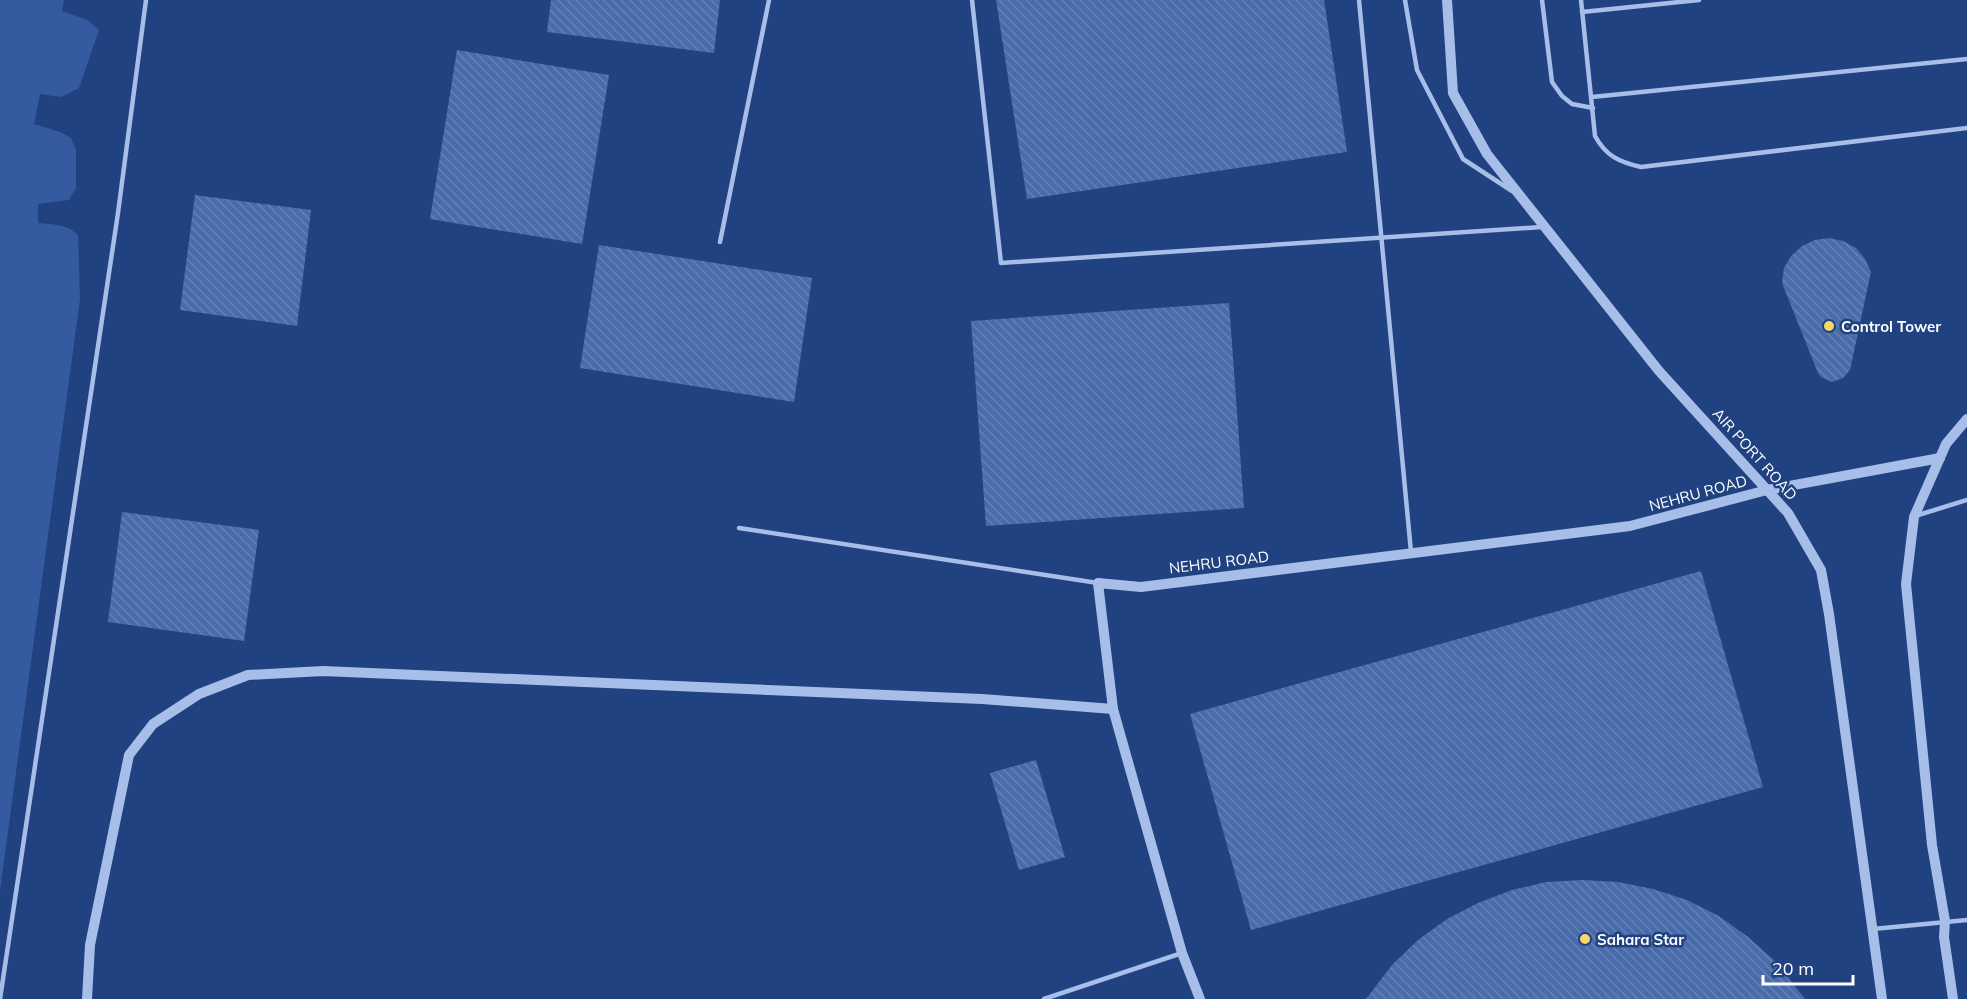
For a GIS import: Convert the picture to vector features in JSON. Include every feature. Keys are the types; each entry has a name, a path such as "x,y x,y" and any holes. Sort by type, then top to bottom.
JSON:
{"street":[{"name":"AIR PORT ROAD","path":"1448,0 1453,93 1487,154 1659,371 1788,513 1821,570 1831,626 1882,999"},
{"path":"1953,999 1944,937 1945,921 1932,845 1906,584 1914,517 1946,444 1967,419"},
{"name":"NEHRU ROAD","path":"1098,583 1141,587 1630,526 1767,489 1940,458"},
{"path":"1098,583 1113,709 1182,953 1200,999"},
{"path":"87,999 90,945 129,754 153,724 199,694 248,675 323,671 982,699 1113,709"}],"lane":[{"path":"0,999 118,213 146,0"},
{"path":"720,242 770,0"},
{"path":"972,0 1000,263 1545,227"},
{"path":"1359,0 1411,555"},
{"path":"1405,0 1417,70 1463,159 1522,198"},
{"path":"1542,0 1552,82 1572,105 1593,108"},
{"path":"1581,0 1595,136 1612,158 1623,163 1641,167 1967,128"},
{"path":"1582,12 1699,0"},
{"path":"1592,97 1967,59"},
{"path":"1914,517 1967,501"},
{"path":"739,528 1098,583"},
{"path":"1873,929 1967,920"},
{"path":"1044,999 1182,953"}],"shaded area":[{"path":"0,0 64,0 62,11 87,20 99,30 79,88 61,97 40,94 34,124 71,138 76,150 76,188 69,200 38,204 38,223 64,226 78,235 80,299 0,891"}],"building":[{"path":"551,0 720,0 714,53 547,32"},
{"path":"996,0 1324,0 1347,152 1027,199"},
{"path":"457,50 609,75 582,244 430,219"},
{"path":"195,195 311,210 297,326 180,310"},
{"name":"Control Tower","path":"1829,238 1843,241 1856,248 1865,259 1871,272 1850,370 1843,378 1832,382 1818,373 1782,283 1784,268 1791,256 1802,246 1815,240"},
{"path":"599,245 812,278 794,402 580,368"},
{"path":"1229,303 1244,508 986,526 971,321"},
{"path":"122,512 259,530 244,641 108,622"},
{"path":"1701,571 1763,787 1251,930 1190,714"},
{"path":"1036,760 1065,857 1019,870 990,773"},
{"name":"Sahara Star","path":"1582,880 1618,882 1653,889 1687,900 1719,916 1775,961 1805,999 1366,999 1392,965 1418,940 1447,919 1478,903 1512,890 1546,882"}],"place":[{"name":"Control Tower","path":"1829,326"},
{"name":"Sahara Star","path":"1585,939"}]}
